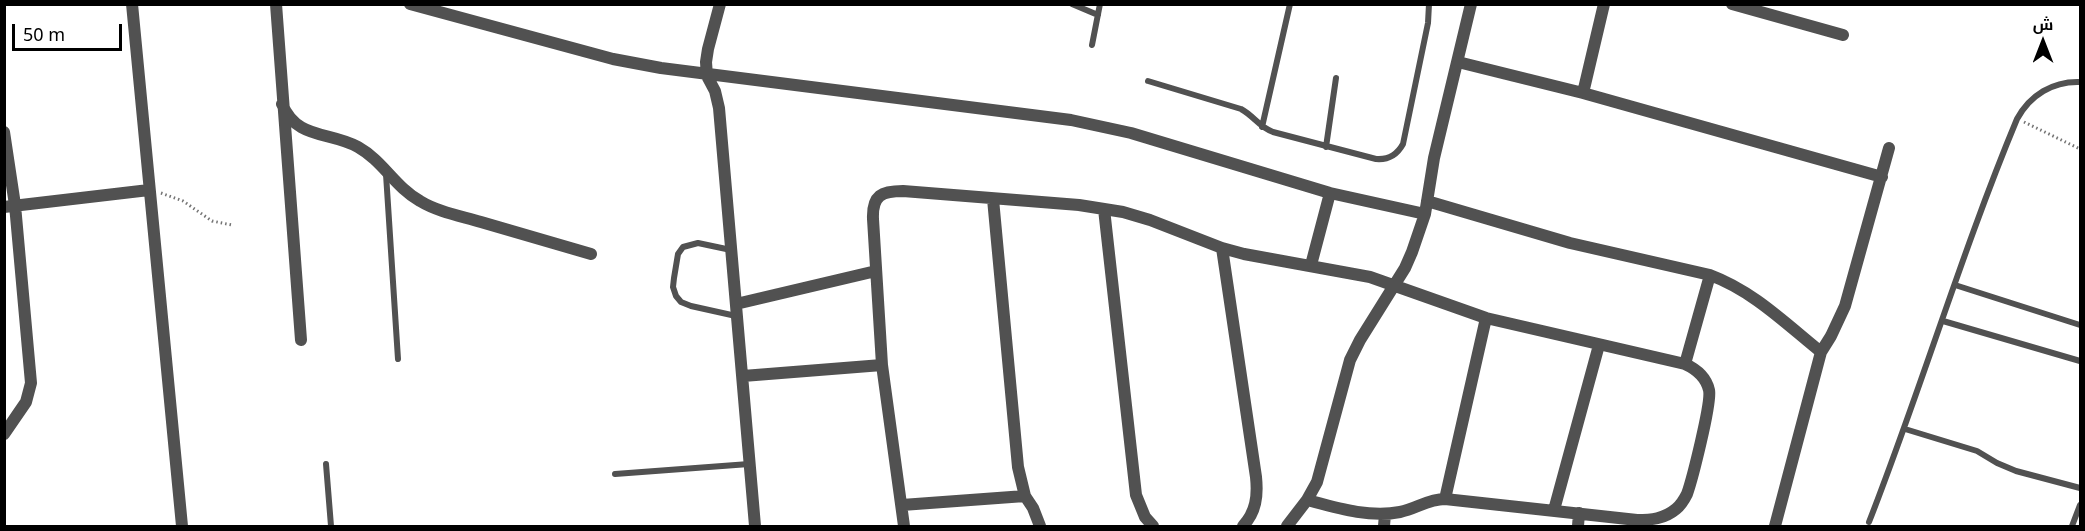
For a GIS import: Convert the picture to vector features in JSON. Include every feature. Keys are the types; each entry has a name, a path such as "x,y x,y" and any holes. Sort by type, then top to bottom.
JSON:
{"street":[{"path":"132,4 182,526"},
{"path":"276,4 301,340"},
{"path":"410,4 613,59 707,76 1071,120 1131,133 1330,193 1425,214"},
{"path":"720,4 708,49 707,76 715,91 719,108 755,526"},
{"path":"1287,526 1307,500 1320,471 1350,360 1408,260 1425,214 1434,158 1472,4"},
{"path":"1583,93 1604,4"},
{"path":"1732,4 1843,35"},
{"path":"1458,62 1583,93 1882,177"},
{"path":"282,104 289,117 300,127 316,134 348,142 369,154 412,196 434,208 591,254"},
{"path":"4,132 10,206 32,383 26,402 4,434"},
{"path":"1775,526 1821,352 1845,306 1889,148"},
{"path":"10,206 149,190"},
{"path":"904,526 882,364 873,212 875,202 882,194 903,191 1070,204 1104,209 1150,220 1222,248 1370,277 1486,318 1685,364 1707,382 1710,395 1689,486 1683,502 1671,513 1654,519 1637,520 1445,499 1426,501 1384,520 1307,500"},
{"path":"1311,265 1330,193"},
{"path":"993,199 1018,467 1025,496 1040,526"},
{"path":"1427,201 1570,243 1710,275 1754,297 1821,352"},
{"path":"1104,209 1136,495 1145,517 1152,526"},
{"path":"1222,248 1256,477 1256,504 1243,526"},
{"path":"736,310 876,271"},
{"path":"1685,364 1710,275"},
{"path":"1445,499 1486,318"},
{"path":"1554,510 1599,345"},
{"path":"743,376 882,364"},
{"path":"902,505 1025,496"},
{"path":"1578,526 1579,513"}],"lane":[{"path":"1072,4 1098,15"},
{"path":"1092,45 1100,4"},
{"path":"1262,127 1290,4"},
{"path":"1148,81 1241,109 1251,114 1262,127 1273,132 1382,160 1392,157 1403,144 1428,23 1429,4"},
{"path":"1326,147 1336,78"},
{"path":"1869,522 2017,119 2028,102 2043,91 2060,84 2080,82"},
{"path":"385,170 398,359"},
{"path":"731,250 698,243 684,247 678,254 673,287 678,299 686,304 736,310"},
{"path":"1955,285 2080,325"},
{"path":"1943,321 2080,361"},
{"path":"1905,429 1977,451 2016,471 2080,488"},
{"path":"326,464 331,526"},
{"path":"615,474 750,464"},
{"path":"2073,526 2080,505"}],"path":[{"path":"2017,119 2080,149"},
{"path":"149,190 179,199 216,223 232,225"}]}
